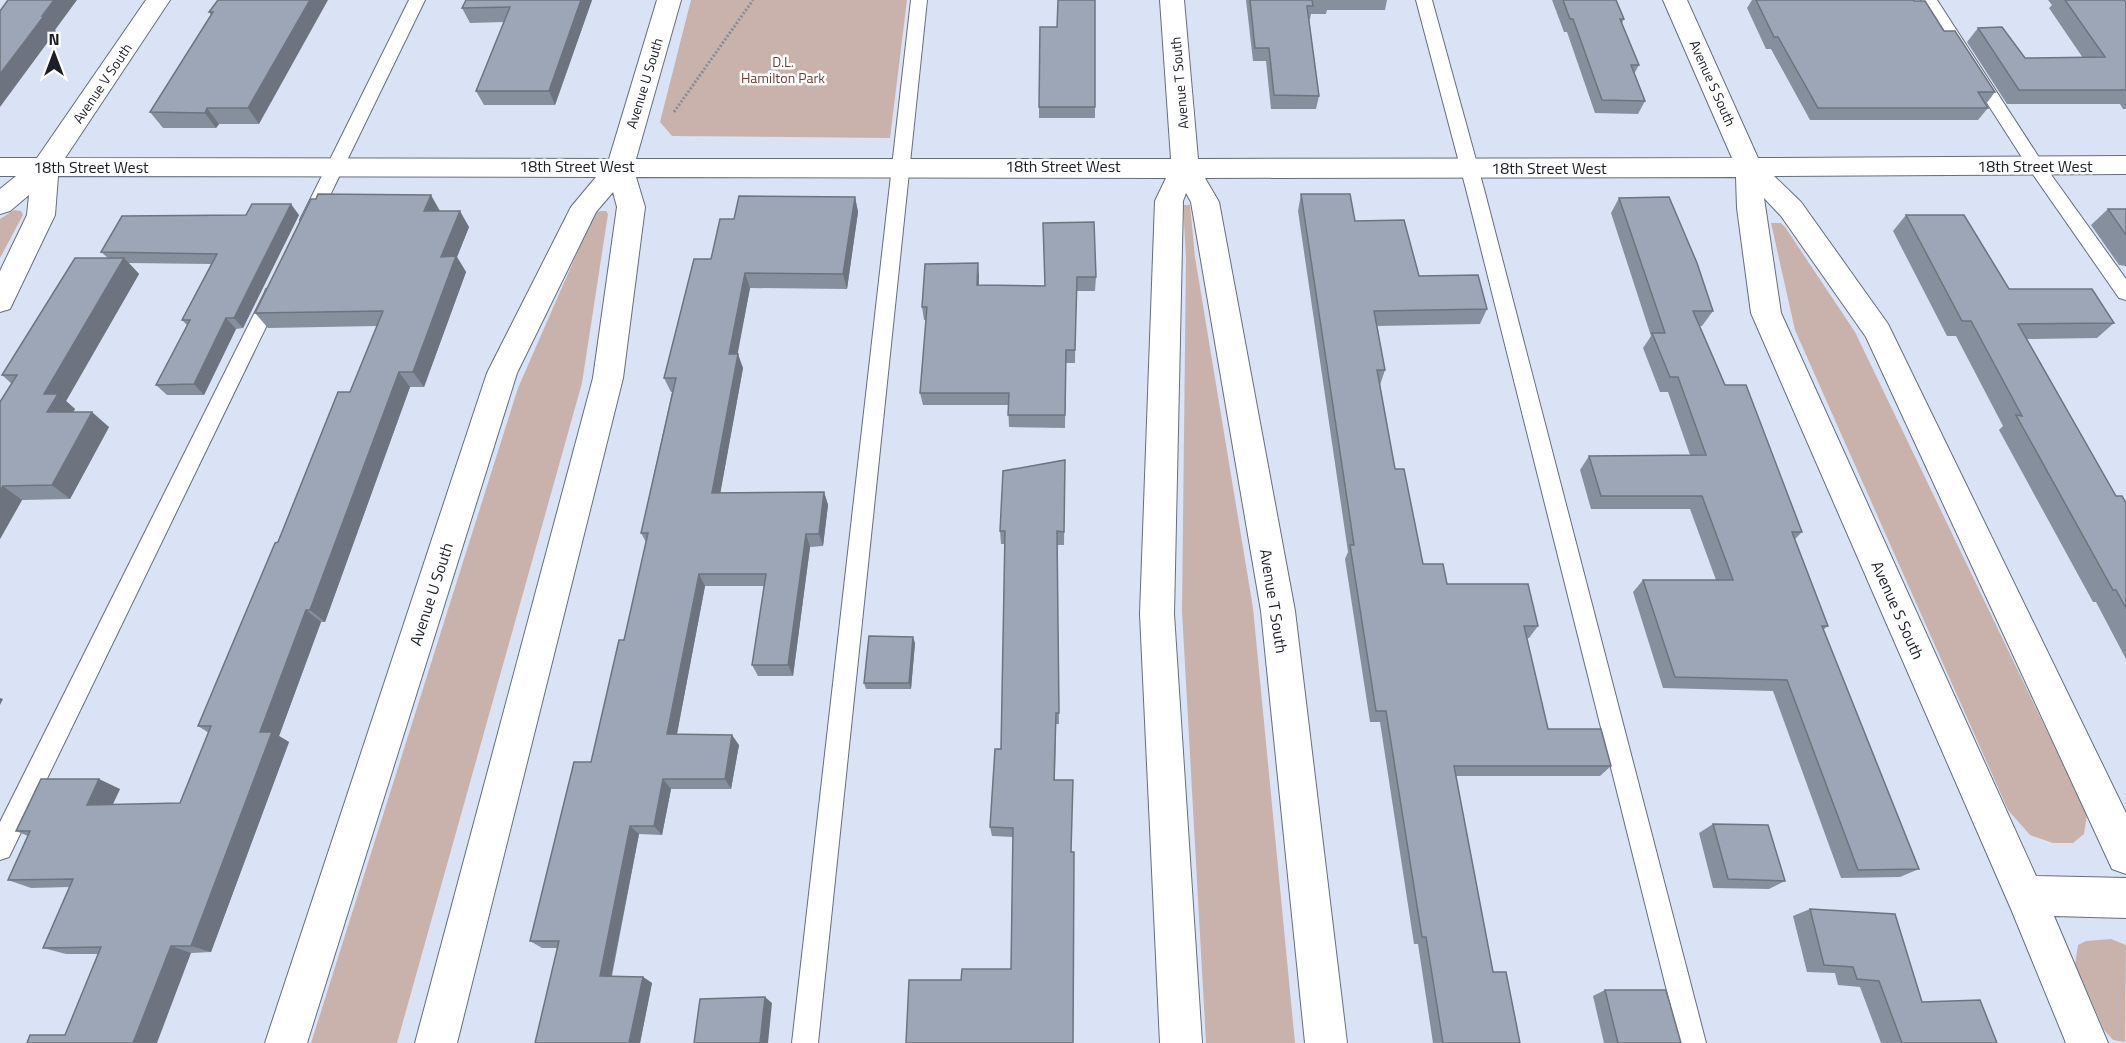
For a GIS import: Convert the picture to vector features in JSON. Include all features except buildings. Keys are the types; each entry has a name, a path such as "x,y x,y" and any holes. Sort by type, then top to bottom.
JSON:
{"street":[{"name":"Avenue V South","path":"0,204 45,167 159,0"},
{"name":"Avenue U South","path":"286,1043 502,373 585,207 620,166 669,0"},
{"name":"Avenue T South","path":"1172,0 1185,166 1205,201 1278,611 1326,1043"},
{"name":"Avenue S South","path":"1675,0 1749,167 1791,209 1878,332 2126,855"},
{"name":"18th Street West","path":"0,167 1185,166 1470,168 2126,165"},
{"path":"436,1043 608,378 631,207 620,166"},
{"name":"Avenue T South","path":"1181,1043 1157,614 1169,201 1185,166"},
{"name":"Avenue V South","path":"0,302 41,215 45,167"},
{"name":"Avenue S South","path":"1749,167 1751,208 1766,313 2025,896 2087,1043"},
{"path":"2025,896 2126,898"}],"lane":[{"path":"298,244 417,0"},
{"path":"805,1043 919,0"},
{"path":"1424,0 1470,168 1693,1043"},
{"path":"1929,0 2037,166 2126,293"},
{"path":"0,848 282,275"}],"path":[{"path":"630,129 657,129 664,125 753,0"}],"green space":[{"name":"D.L. Hamilton Park","path":"691,0 907,0 890,138 672,136 660,122"},
{"path":"1183,205 1190,205 1195,257 1253,608 1295,1043 1206,1043 1182,611 1186,258"},
{"path":"14,210 21,211 23,215 0,258 0,219"},
{"path":"606,211 608,214 582,383 397,1043 311,1043 518,388 594,214"},
{"path":"1771,223 1781,223 1785,227 1855,332 2087,814 2084,834 2073,843 2053,843 2030,835 2008,810 1795,330"},
{"path":"2111,939 2126,945 2125,1042 2113,1040 2104,1030 2075,964 2078,945 2086,941"}]}
